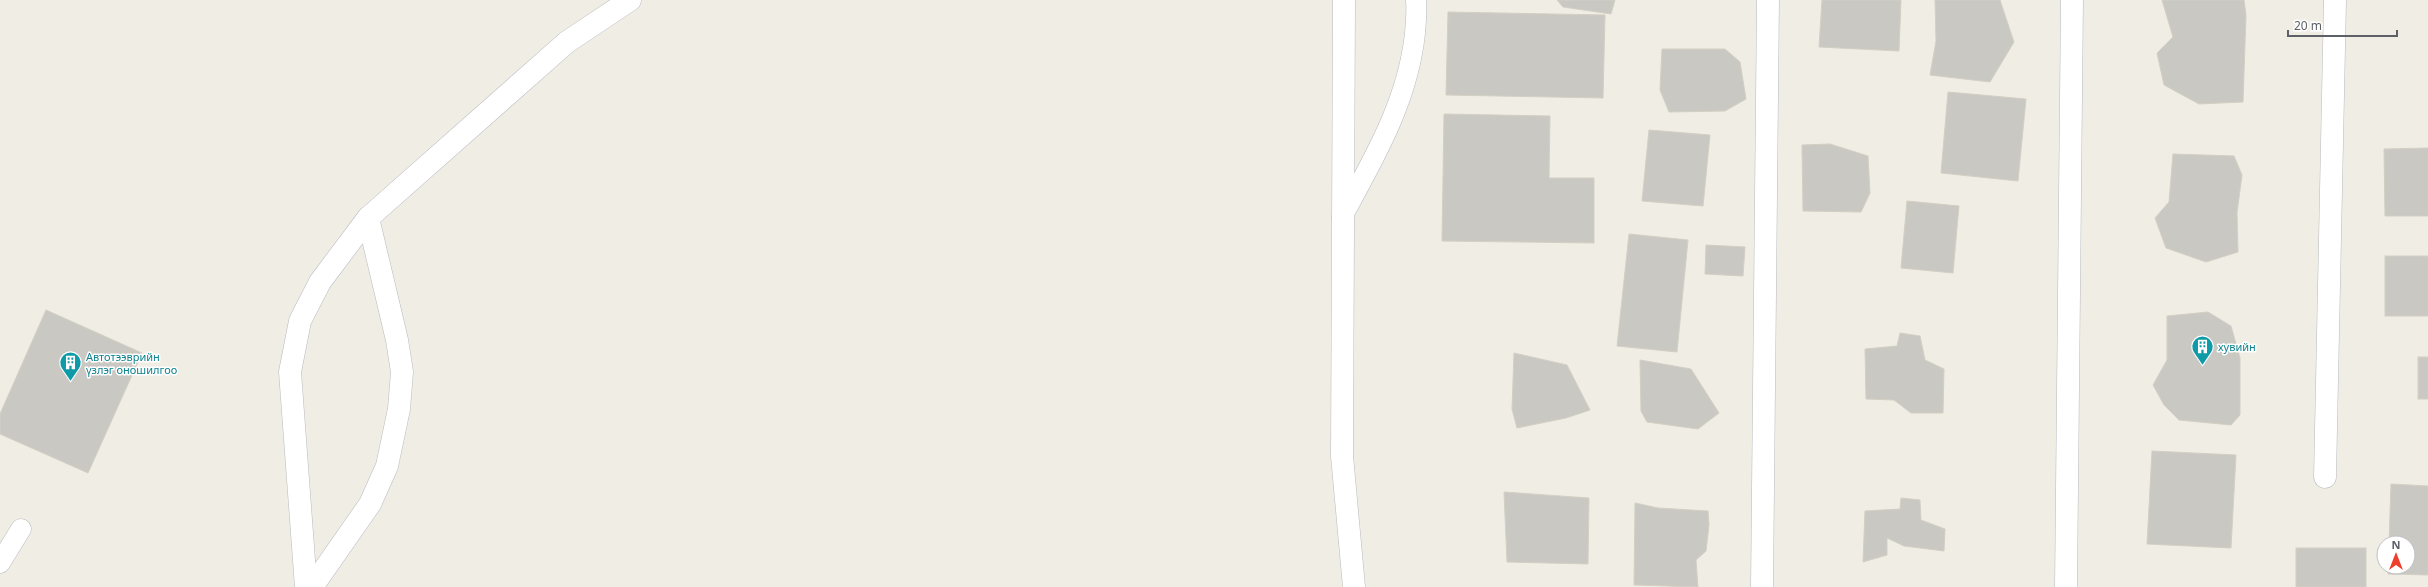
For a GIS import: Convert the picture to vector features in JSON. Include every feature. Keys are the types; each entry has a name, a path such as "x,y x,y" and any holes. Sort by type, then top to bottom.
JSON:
{"street":[{"path":"306,587 290,372 300,321 320,282 368,218 567,42 630,0"},
{"path":"1344,0 1342,456 1354,587"},
{"path":"1762,587 1768,0"},
{"path":"2066,587 2072,0"},
{"path":"2326,477 2335,0"},
{"path":"312,587 370,504 387,466 399,409 402,372 397,340 368,218"}],"lane":[{"path":"1342,217 1384,140 1399,104 1413,55 1417,8 1416,0"},
{"path":"0,563 21,529"}],"building":[{"path":"1557,0 1615,0 1611,14 1563,7"},
{"path":"1822,0 1901,0 1899,51 1819,47"},
{"path":"1935,0 2000,0 2014,42 1990,82 1930,75 1936,41"},
{"path":"2162,0 2244,0 2246,15 2243,102 2199,104 2164,85 2157,53 2173,37"},
{"path":"1448,12 1605,15 1603,98 1446,95"},
{"path":"1662,49 1725,49 1740,62 1746,99 1725,111 1669,112 1660,90"},
{"path":"1948,92 2026,99 2018,181 1941,173"},
{"path":"1444,114 1550,116 1549,178 1594,178 1594,243 1442,241"},
{"path":"1649,130 1710,135 1703,206 1642,201"},
{"path":"1830,144 1868,156 1870,193 1861,212 1803,211 1802,145"},
{"path":"2428,148 2428,216 2385,216 2384,149"},
{"path":"2173,154 2234,156 2242,175 2237,213 2238,252 2206,262 2166,248 2155,218 2169,202"},
{"path":"1907,201 1959,206 1953,273 1901,268"},
{"path":"1629,234 1688,240 1677,352 1617,346"},
{"path":"1706,245 1745,247 1743,276 1705,274"},
{"path":"2385,256 2428,256 2428,316 2385,316"},
{"name":"Автотээврийн үзлэг оношилгоо","path":"46,310 142,353 88,473 0,434 0,414"},
{"name":"хувийн","path":"2208,312 2231,326 2240,358 2240,415 2231,425 2179,420 2164,405 2153,385 2167,360 2167,316"},
{"path":"1900,333 1920,336 1925,360 1944,369 1943,413 1911,413 1894,400 1866,399 1865,349 1897,346"},
{"path":"1514,353 1567,365 1590,410 1566,418 1517,428 1512,409"},
{"path":"2418,357 2428,357 2428,399 2418,399"},
{"path":"1640,360 1691,369 1719,413 1698,429 1647,422 1641,411"},
{"path":"2152,451 2236,455 2231,548 2147,544"},
{"path":"2391,484 2428,486 2428,575 2416,575 2416,535 2389,535"},
{"path":"1504,492 1589,498 1588,564 1507,562"},
{"path":"1901,498 1920,500 1921,520 1945,529 1944,551 1904,546 1887,538 1887,555 1863,562 1865,511 1900,509"},
{"path":"1635,503 1658,508 1708,511 1709,525 1706,551 1696,560 1698,587 1634,585"},
{"path":"2296,548 2366,548 2366,587 2296,587"}],"place":[{"name":"хувийн","path":"2202,366"},
{"name":"Автотээврийн үзлэг оношилгоо","path":"71,382"}]}
